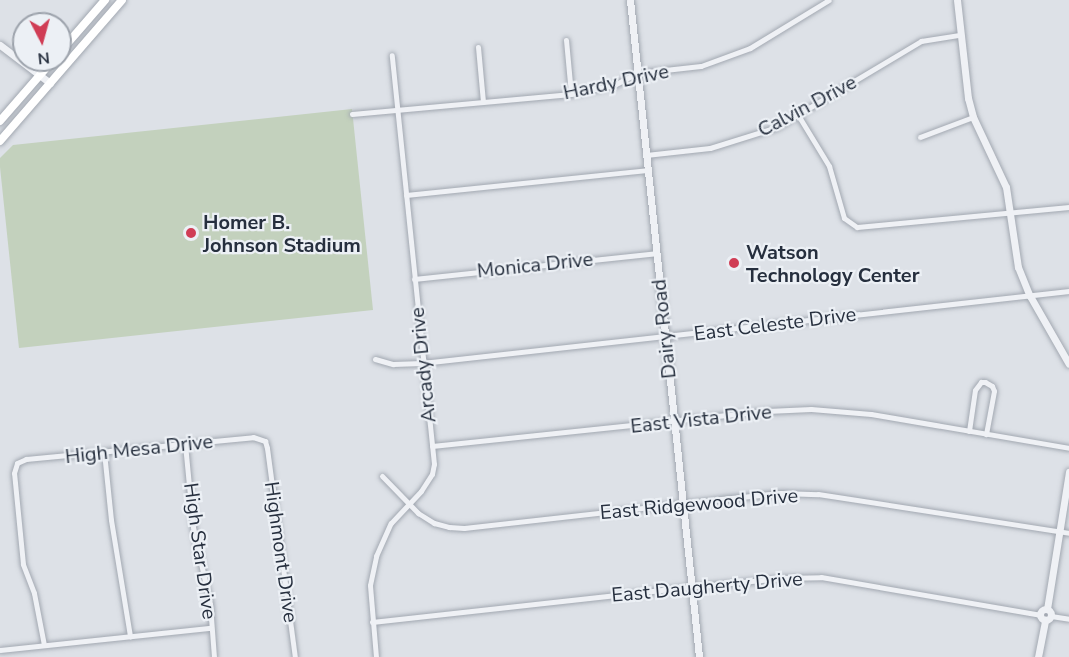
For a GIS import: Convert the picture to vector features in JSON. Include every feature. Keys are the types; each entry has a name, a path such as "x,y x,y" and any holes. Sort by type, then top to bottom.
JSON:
{"main road":[{"path":"72,38 105,0"},
{"path":"0,141 122,0"},
{"path":"0,121 42,72"}],"street":[{"name":"Dairy Road","path":"630,0 699,657"},
{"name":"Hardy Drive","path":"352,114 571,94 614,85 638,73 701,66 733,55 829,0"},
{"path":"957,0 968,98 973,117 1006,187 1018,267 1030,296 1069,364"},
{"name":"Calvin Drive","path":"646,155 710,148 755,135 798,115 921,41 960,35"},
{"path":"566,40 571,94"},
{"path":"0,45 50,83"},
{"path":"478,47 483,102"},
{"name":"Arcady Drive","path":"376,657 370,585 376,556 391,523 432,474 432,446 392,55"},
{"path":"798,115 828,166 844,218 856,227 1069,207"},
{"path":"920,137 973,117"},
{"path":"406,195 648,170"},
{"name":"Monica Drive","path":"414,279 656,253"},
{"name":"East Celeste Drive","path":"375,359 393,363 422,363 664,338 1069,291"},
{"path":"969,431 975,390 981,382 985,382 992,386 993,391 986,434"},
{"name":"East Vista Drive","path":"432,446 767,411 837,410 1069,448"},
{"name":"High Mesa Drive","path":"44,645 34,593 23,564 14,473 17,463 26,459 253,437 265,441 267,448"},
{"name":"High Star Drive","path":"185,444 194,527 210,604 214,657"},
{"name":"Highmont Drive","path":"267,448 295,657"},
{"path":"104,452 111,520 130,636"},
{"path":"1038,657 1069,472"},
{"name":"East Ridgewood Drive","path":"382,476 409,503 434,523 464,528 781,494 818,494 1069,533"},
{"name":"East Daugherty Drive","path":"372,622 691,586 821,577 1069,619"},
{"path":"0,650 211,628"}],"green space":[{"path":"352,109 373,310 19,348 0,167 0,158 13,145"}],"place":[{"name":"Homer B. Johnson Stadium","path":"191,233"},
{"name":"Watson Technology Center","path":"734,263"}]}
